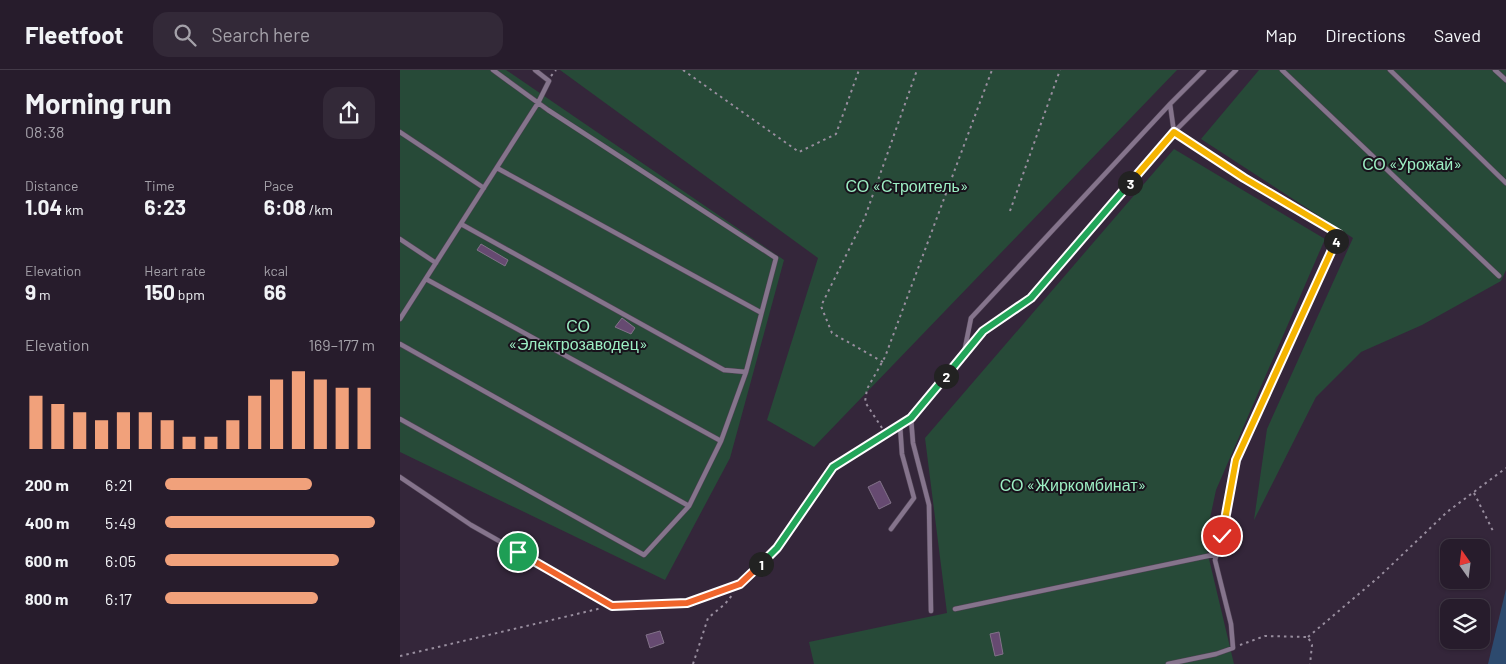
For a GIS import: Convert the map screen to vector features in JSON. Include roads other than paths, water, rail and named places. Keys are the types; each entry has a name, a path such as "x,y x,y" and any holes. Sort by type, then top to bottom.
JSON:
{"lane":[{"path":"400,419 644,555 690,506 721,441 746,372 760,312 776,258 538,104 493,70"},
{"path":"400,319 538,104 549,81 535,70"},
{"path":"964,353 971,318 1204,70"},
{"path":"400,476 471,525 612,606 687,603 740,584 777,548 833,467 911,418 983,331 1031,298 1174,132 1236,70"},
{"path":"1282,70 1499,276"},
{"path":"1390,70 1506,183"},
{"path":"1495,70 1506,80"},
{"path":"1168,664 1216,654 1232,648 1231,624 1215,560 1222,536 1236,460 1339,234 1244,178 1174,132 1170,104"},
{"path":"400,132 484,188"},
{"path":"497,168 760,312"},
{"path":"461,224 724,370 746,372"},
{"path":"400,240 436,263"},
{"path":"426,279 721,441"},
{"path":"400,344 690,506"},
{"path":"911,418 913,443 928,505 931,610"},
{"path":"891,528 914,498 902,454 900,425"},
{"path":"954,609 1217,554"}],"water":[{"path":"1506,589 1506,664 1488,664"}],"park label":[{"name":"СО «Урожай»","path":"1412,164"},
{"name":"СО «Строитель»","path":"907,186"},
{"name":"СО «Электрозаводец»","path":"578,335"},
{"name":"СО «Жиркомбинат»","path":"1073,485"}]}
